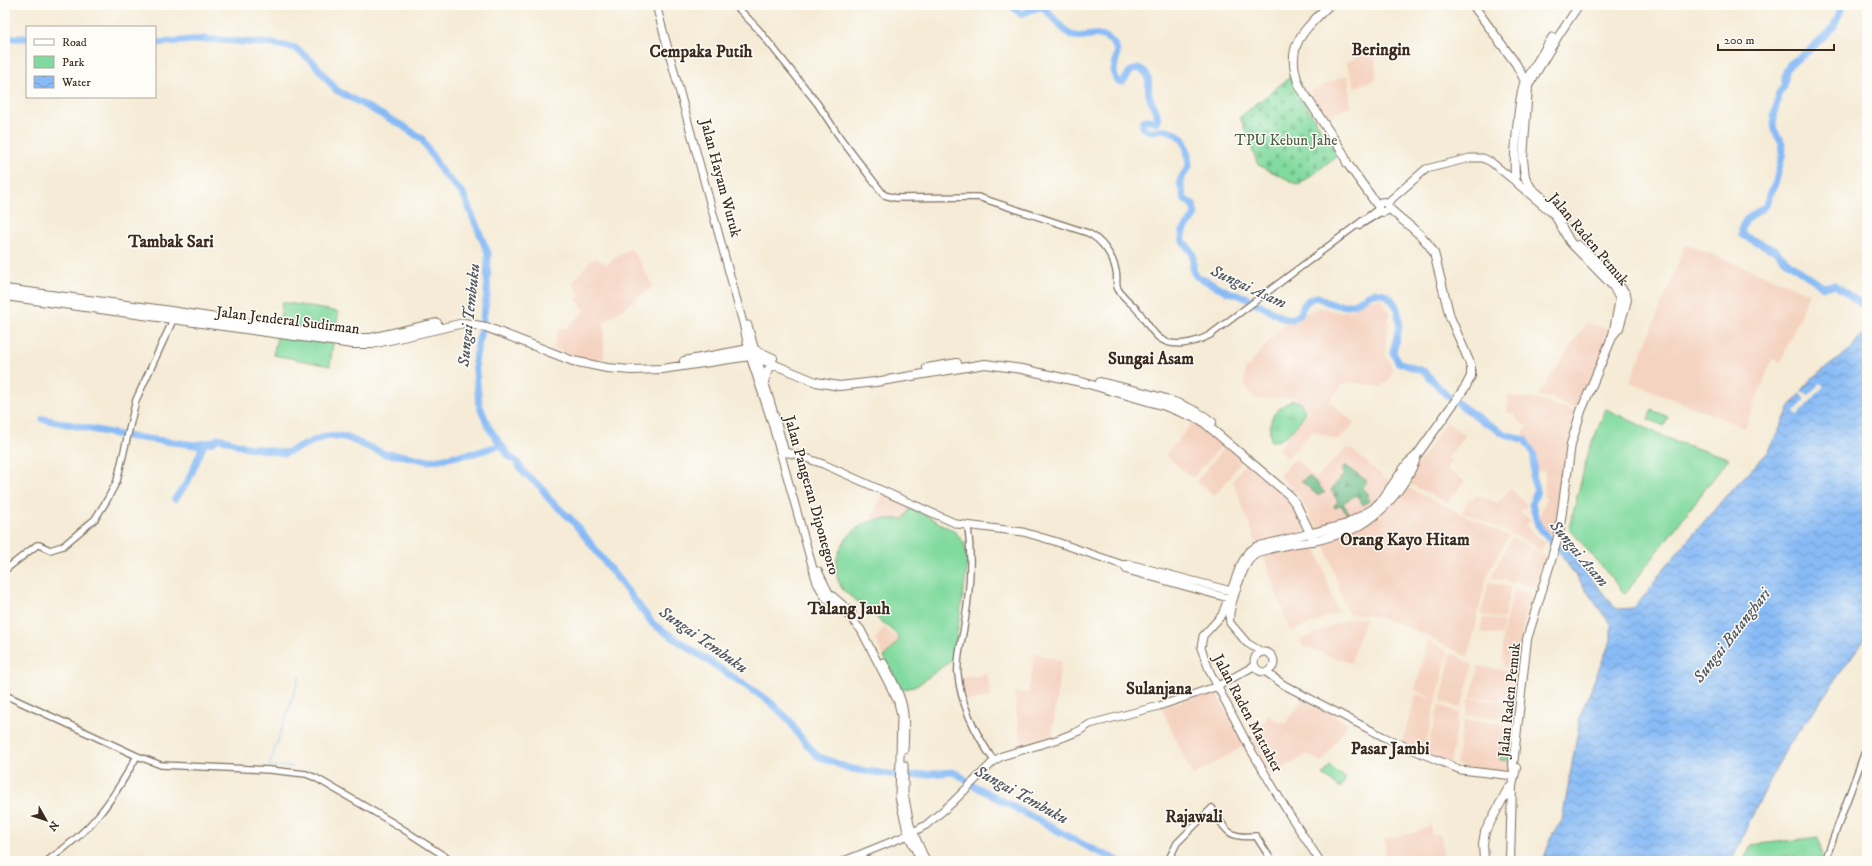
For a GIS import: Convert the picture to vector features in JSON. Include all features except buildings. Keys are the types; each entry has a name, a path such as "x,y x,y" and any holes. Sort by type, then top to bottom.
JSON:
{"highway":[{"path":"1315,536 1347,524 1373,509 1382,500 1407,464 1417,454 1458,398 1471,376 1469,361 1450,317 1434,253 1430,246 1416,231 1383,207 1347,163 1343,153 1300,86 1295,75 1294,49 1302,34 1329,5"},
{"path":"1473,5 1516,64 1527,84 1522,158 1528,188"},
{"path":"1516,182 1514,161 1521,96 1527,84"},
{"name":"Jalan Raden Pemuk","path":"1512,786 1517,765 1526,681 1529,632 1559,534 1571,444 1581,411 1613,335 1619,328 1627,300 1624,290 1608,272 1577,244 1556,209 1528,188 1516,182"},
{"name":"Jalan Jenderal Sudirman","path":"6,293 291,333"},
{"name":"Jalan Jenderal Sudirman","path":"123,309 173,320 348,338 364,338 384,335 436,326 464,318 487,324 574,359 631,368 752,353"},
{"path":"752,353 816,382 840,386 875,382 985,364 994,364 1085,383 1165,406 1201,420 1274,481 1296,504 1315,536"},
{"path":"752,353 816,378 831,381 875,378 940,365 976,361 984,358 1061,374 1166,400 1202,414 1291,489 1298,500 1315,536"},
{"path":"765,379 768,370 774,364"},
{"path":"1484,861 1483,844 1485,832 1508,788 1512,786"},
{"path":"1510,861 1512,786"}],"main road":[{"name":"Jalan Hayam Wuruk","path":"656,5 752,353"},
{"name":"Jalan Hayam Wuruk","path":"660,5 752,353"},
{"path":"1527,84 1573,5"},
{"path":"1527,84 1579,5"},
{"path":"1383,207 1421,172 1441,164 1477,157 1491,162 1516,182"},
{"path":"1498,169 1507,169 1514,161"},
{"name":"Jalan Pangeran Diponegoro","path":"752,353 765,379 819,587 826,597 856,623 897,687 904,705 906,721 904,793 910,833"},
{"name":"Jalan Pangeran Diponegoro","path":"752,353 803,524"},
{"path":"784,452 798,455 823,464 956,524 968,527 1023,532 1123,565 1129,564 1178,581 1229,595"},
{"path":"1226,616 1247,563 1253,556 1315,536"},
{"name":"Jalan Raden Mattaher","path":"1262,652 1247,643 1235,630 1226,616 1229,595 1243,560 1248,552 1257,546 1315,536"},
{"name":"Jalan Raden Mattaher","path":"1226,616 1207,631 1201,642 1204,660 1268,778 1320,861"},
{"name":"Jalan Pangeran Diponegoro","path":"875,652 900,709 898,782 900,797 910,833"},
{"path":"1278,680 1276,669 1273,667 1273,658 1270,654 1262,652 1255,657 1254,666 1257,670 1266,672 1284,685 1384,737 1461,770 1514,774"},
{"path":"844,861 926,825 952,803 994,761 1011,752 1059,739 1079,731 1090,724 1159,706 1218,686 1254,666"},
{"path":"1266,672 1273,667"},
{"path":"910,833 921,861"},
{"path":"910,833 926,861"}],"street":[{"path":"735,5 762,34 817,103 841,139 884,195 896,198 978,196 1088,233 1097,238 1104,246 1117,272 1116,285 1119,291 1139,311 1158,336 1173,344 1200,340 1383,207"},
{"path":"5,570 37,545 50,550 61,548 95,519 117,483 136,400 173,320"},
{"path":"968,527 971,562 967,610 957,664 958,676 970,720 994,761"},
{"path":"5,695 138,756 161,765 172,767 270,770 306,774 316,778 407,832 452,861"},
{"path":"1825,861 1867,746"},
{"path":"48,861 71,844 101,815 138,756"},
{"path":"1168,861 1177,843 1212,808 1221,822 1234,836 1239,838 1256,836 1272,861"}],"shaded area":[{"path":"1375,47 1376,79 1355,87 1346,63"},
{"path":"1348,75 1351,106 1324,119 1310,91"},
{"path":"1686,244 1809,293 1781,362 1772,359 1745,428 1630,382"},
{"path":"630,248 639,260 653,287 604,323 604,358 598,358 598,362 580,358 553,348 558,330 567,327 586,311 576,300 580,294 572,283 590,261 596,258 607,264"},
{"path":"1367,299 1381,299 1389,312 1389,326 1385,346 1386,356 1392,368 1390,379 1381,387 1349,382 1342,386 1329,401 1354,423 1339,440 1313,431 1288,458 1278,450 1309,410 1295,397 1255,399 1245,385 1245,370 1285,323 1319,307 1338,312 1351,310"},
{"path":"1586,323 1611,329 1611,336 1579,410 1553,399 1538,396"},
{"path":"1508,396 1541,400 1574,411 1561,503 1555,526 1551,533 1536,526 1546,499 1544,497 1545,471 1532,470 1533,455 1523,435 1527,427 1517,420 1516,415 1507,412"},
{"path":"1195,420 1224,443 1193,478 1165,455"},
{"path":"1446,422 1465,436 1447,459 1451,462 1446,469 1465,481 1447,503 1406,482"},
{"path":"1227,445 1243,458 1229,479 1214,496 1196,481"},
{"path":"1347,448 1350,448 1391,483 1375,504 1361,516 1319,534 1301,499 1279,476 1295,458 1316,478"},
{"path":"1246,461 1294,505 1306,531 1256,542 1233,481"},
{"path":"1401,485 1509,536 1487,575 1468,657 1407,626 1369,615 1348,614 1323,540"},
{"path":"1511,489 1527,506 1520,512 1530,520 1525,526 1545,543 1541,551 1514,535 1462,512 1469,498 1474,499 1476,495 1498,503"},
{"path":"883,494 911,507 904,519 875,520 871,517"},
{"path":"1512,537 1530,547 1513,583 1491,577"},
{"path":"1315,544 1338,613 1290,632 1263,555"},
{"path":"1532,549 1547,557 1535,589 1515,583 1520,570"},
{"path":"1489,582 1511,587 1504,619 1481,615"},
{"path":"1515,588 1532,594 1524,619 1519,668 1503,667 1502,635"},
{"path":"1483,617 1504,621 1501,635 1480,632"},
{"path":"1356,618 1365,619 1351,663 1302,646 1301,640 1346,620"},
{"path":"884,627 899,640 884,657 875,639"},
{"path":"1428,641 1448,652 1424,752 1402,743 1416,694 1436,700 1415,690"},
{"path":"1035,653 1061,661 1052,737 1021,745 1014,692 1028,693"},
{"path":"1451,653 1473,665 1461,709 1441,701"},
{"path":"1478,666 1519,673 1517,701 1471,697"},
{"path":"987,673 991,697 966,701 961,677 977,676"},
{"path":"1215,691 1245,745 1193,776 1161,707"},
{"path":"1303,698 1348,724 1321,763 1308,754 1269,776 1256,752 1254,739 1268,715 1278,722 1286,723"},
{"path":"1469,698 1516,703 1514,719 1466,715"},
{"path":"1439,705 1460,713 1450,763 1426,754"},
{"path":"1464,720 1514,725 1510,771 1503,772 1462,767 1456,764"},
{"path":"1430,825 1432,835 1441,835 1444,861 1387,861 1384,839 1417,832"}],"green space":[{"name":"TPU Kebun Jahe","path":"1290,77 1295,89 1338,155 1299,185 1258,165 1240,117"},
{"path":"282,302 339,312 330,366 273,355 279,329"},
{"path":"1293,400 1300,402 1305,410 1304,415 1286,436 1276,441 1271,441 1270,427 1273,416 1286,404"},
{"path":"1606,409 1676,442 1729,458 1625,594 1569,528 1589,450"},
{"path":"1652,410 1668,417 1664,426 1648,419"},
{"path":"1345,465 1367,481 1363,488 1368,493 1369,501 1363,505 1356,495 1343,503 1350,514 1347,515 1341,505 1335,508 1334,505 1338,502 1331,490 1344,474 1341,470"},
{"path":"1309,476 1325,493 1317,495 1301,481"},
{"path":"911,507 955,532 964,543 968,563 953,659 918,685 902,690 884,657 899,640 896,634 844,591 838,581 836,570 837,558 841,548 847,538 855,530 865,523 876,520 904,519"},
{"path":"1502,741 1513,742 1511,761 1500,760"},
{"path":"1330,766 1346,779 1340,788 1323,775"},
{"path":"1819,837 1822,859 1795,861 1795,856 1758,861 1743,861 1751,845"}],"water":[{"name":"Sungai Batanghari","path":"1867,331 1867,635 1785,751 1747,826 1732,861 1543,861 1553,833 1562,821 1581,713 1611,640 1611,625 1563,558 1562,555 1565,548 1568,546 1573,555 1613,606 1618,609 1633,608 1648,592 1660,573 1726,496 1769,451 1790,407 1810,380 1850,350 1858,339"}],"pier":[{"path":"1820,383 1824,386 1798,415 1794,412 1804,401 1804,398 1798,392 1799,390 1809,395"}],"waterway":[{"name":"Sungai Asam","path":"1011,5 1021,14 1035,8 1043,7 1062,27 1074,36 1100,35 1110,40 1115,45 1117,50 1114,71 1118,81 1122,82 1129,72 1134,69 1138,68 1146,73 1148,76 1149,95 1157,113 1157,119 1156,122 1148,120 1143,121 1143,128 1151,131 1164,129 1174,132 1179,135 1187,149 1189,167 1181,178 1180,182 1184,199 1193,205 1195,215 1182,233 1183,241 1193,254 1193,271 1196,276 1228,292 1246,297 1285,319 1292,319 1300,315 1302,308 1308,300 1318,297 1322,300 1338,305 1349,305 1373,293 1381,293 1390,298 1394,303 1399,319 1398,335 1393,352 1398,362 1425,372 1446,395 1483,421 1505,434 1525,440 1534,457 1533,479 1537,491 1532,504 1538,525 1547,537 1568,557"},
{"path":"1843,5 1833,28 1806,53 1790,64 1786,71 1784,86 1778,95 1773,123 1774,130 1782,143 1783,152 1776,181 1765,206 1746,220 1742,227 1742,235 1774,250 1789,263 1823,287 1835,285 1867,308"},
{"name":"Sungai Tembuku","path":"5,38 26,38"},
{"name":"Sungai Tembuku","path":"156,43 205,39 272,44 295,48 314,63 336,90 403,126 422,139 442,172 463,194 488,253 487,296 475,362 479,404 489,428 509,456 517,462 525,474 541,487 549,499 573,521 653,624 769,701 789,720 798,734 817,756 851,769 896,775"},
{"path":"43,419 125,436 196,445 213,442 219,438 246,447 285,453 326,436"},
{"path":"332,436 345,437 385,454 406,456 428,461 475,453 501,445"},
{"path":"175,499 188,481 204,444"},
{"path":"293,767 269,766 300,676"},
{"name":"Sungai Tembuku","path":"908,776 952,772 973,785 1090,848 1119,861"}],"district":[{"name":"Beringin","path":"1381,49"},
{"name":"Cempaka Putih","path":"701,51"},
{"name":"Tambak Sari","path":"171,241"},
{"name":"Sungai Asam","path":"1151,358"},
{"name":"Orang Kayo Hitam","path":"1405,539"},
{"name":"Talang Jauh","path":"849,608"},
{"name":"Sulanjana","path":"1159,688"},
{"name":"Pasar Jambi","path":"1390,748"},
{"name":"Rajawali","path":"1194,816"}]}
